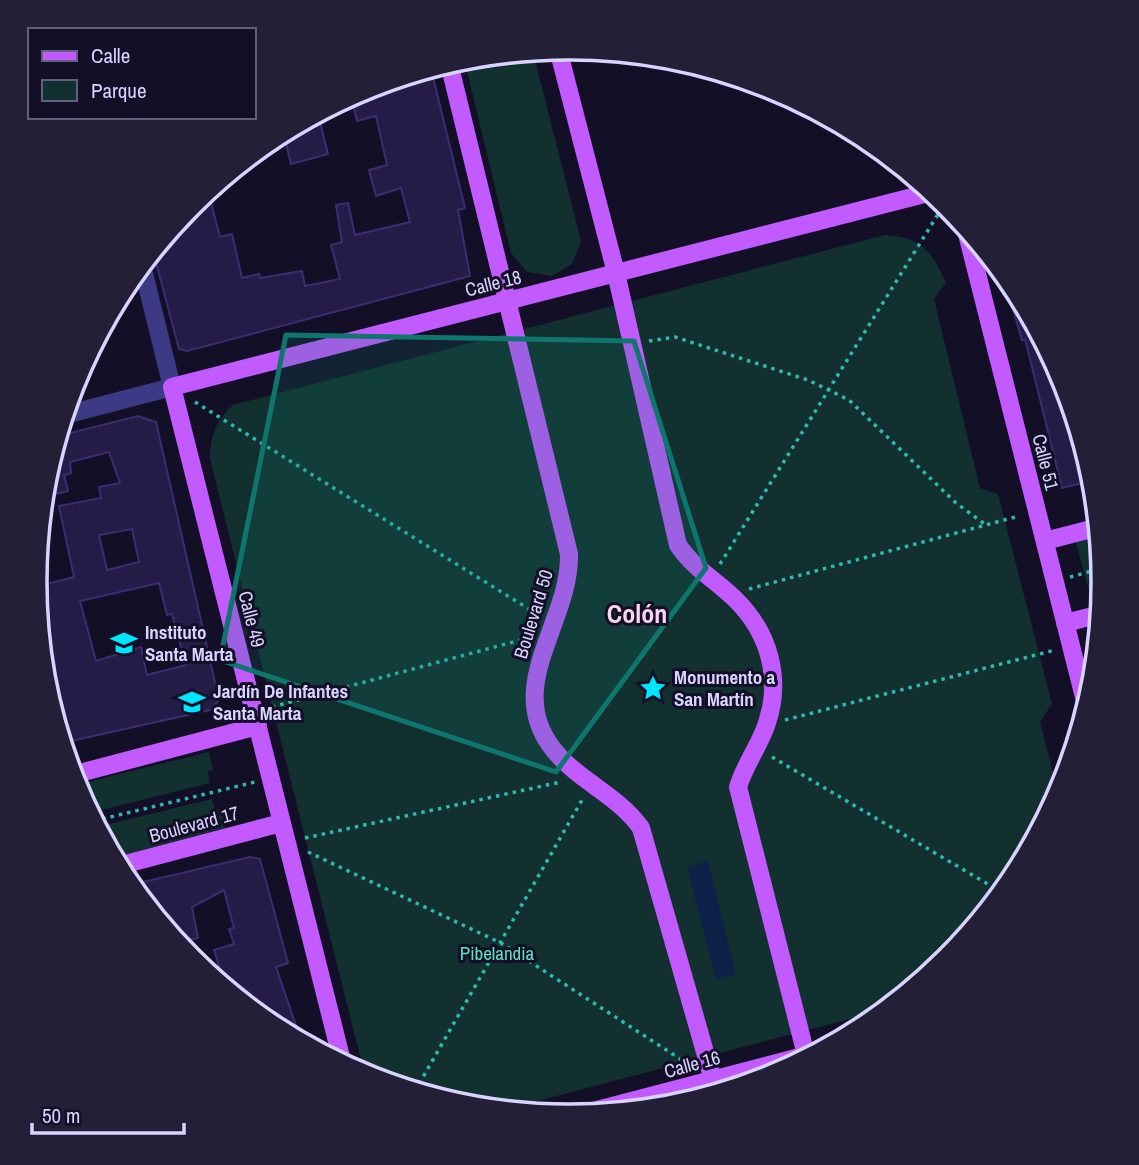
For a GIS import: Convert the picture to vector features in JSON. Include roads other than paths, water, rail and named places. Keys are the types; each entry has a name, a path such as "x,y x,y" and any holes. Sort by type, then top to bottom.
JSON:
{"main road":[{"path":"561,60 616,274 678,545 689,562 748,612 764,636 773,671 774,694 766,724 738,787 740,805 809,1047"},
{"name":"Boulevard 50","path":"452,74 569,554 570,578 534,683 534,709 542,732 554,751 587,780 620,803 641,828 714,1084"},
{"name":"Calle 18","path":"172,387 920,195"},
{"name":"Calle 51","path":"971,249 1081,687"},
{"name":"Calle 49","path":"172,387 340,1051"},
{"path":"1045,541 1089,529"},
{"path":"1065,623 1091,616"},
{"path":"83,772 256,719"},
{"name":"Boulevard 17","path":"129,863 281,823"}],"street":[{"name":"Calle 49","path":"145,278 172,387"},
{"name":"Calle 18","path":"76,412 172,387"}],"water":[{"path":"708,861 736,974 716,980 687,867"}],"place":[{"name":"Instituto Santa Marta","path":"124,643"},
{"name":"Monumento a San Martín","path":"653,688"},
{"name":"Jardín De Infantes Santa Marta","path":"192,702"}],"district":[{"name":"Colón","path":"637,614"}],"park label":[{"name":"Pibelandia","path":"497,953"}]}
